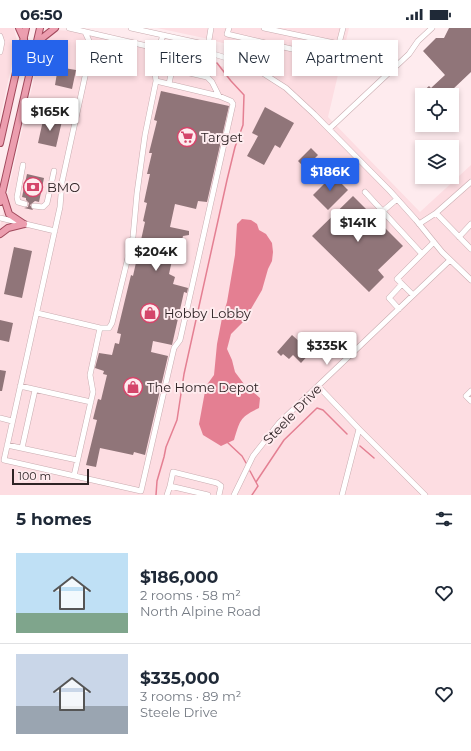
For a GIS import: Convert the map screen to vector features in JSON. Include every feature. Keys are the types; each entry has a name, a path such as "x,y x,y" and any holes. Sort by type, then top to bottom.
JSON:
{"main road":[{"path":"19,28 24,40"},
{"path":"24,40 26,28"},
{"path":"37,40 40,28"},
{"path":"40,40 55,28"},
{"path":"0,143 16,76"},
{"path":"0,202 28,76"},
{"path":"2,193 8,214 24,224"},
{"path":"0,234 8,228 24,224"}],"street":[{"path":"69,28 145,45"},
{"path":"131,28 186,40"},
{"path":"209,40 211,28"},
{"path":"229,28 227,34 292,49"},
{"path":"264,28 320,40"},
{"path":"340,40 343,28"},
{"path":"329,129 409,54 418,41 432,28"},
{"path":"85,32 91,49 62,182 60,207 4,460 141,491 174,350 180,340 233,104 231,101 219,96 156,81"},
{"path":"162,40 163,35"},
{"path":"0,36 2,42 0,52"},
{"path":"216,55 261,72 286,88 314,114 397,199 450,260 471,280"},
{"path":"169,84 172,69 206,77 212,82 219,96"},
{"path":"37,313 100,328 109,328 112,323 133,237 136,193 145,135 156,81 155,76"},
{"path":"23,165 17,197 18,202 25,204"},
{"path":"34,206 43,207 47,203 54,171"},
{"path":"419,224 436,213 471,182"},
{"path":"365,192 422,254"},
{"path":"383,211 397,199"},
{"path":"436,213 471,249"},
{"path":"0,218 54,231"},
{"path":"459,237 471,224"},
{"path":"413,295 397,279 434,242"},
{"name":"Steele Drive","path":"234,495 253,456 279,424 450,260"},
{"path":"399,309 389,298 402,284"},
{"path":"74,476 93,392 90,375 100,328"},
{"path":"20,386 91,402"},
{"path":"318,386 425,495"},
{"path":"22,448 35,390"},
{"path":"471,391 466,396 471,401"},
{"path":"0,418 12,421"},
{"path":"342,495 359,428"},
{"path":"7,445 78,460"},
{"path":"167,495 173,472 217,483 220,486 219,495"},
{"path":"170,486 208,495"}],"shaded area":[{"path":"0,28 14,28 17,40 12,40 12,64 0,118"},
{"path":"157,28 349,28 346,40 292,40 292,76 338,76 328,117 420,212 450,184 459,184 459,176 471,165 471,495 0,495 0,226 34,76 68,76 68,40 46,40 57,30 70,31 110,40 76,40 76,76 137,76 137,46 145,48 145,76 216,76 216,65 224,67 224,76 284,76 284,40 224,40 224,43"},
{"path":"242,219 251,220 257,224 259,230 266,234 272,243 272,261 262,290 244,321 231,334 227,349 235,372 244,384 260,398 259,408 244,417 240,423 234,440 221,446 203,435 199,424 206,386 214,375 217,344 227,302 235,255 237,224"}],"building":[{"path":"449,28 471,28 471,72 454,88 431,88 445,75 423,51 436,38 444,38"},
{"path":"68,69 76,70 72,89 55,85 56,76 68,76"},
{"path":"161,91 229,106 207,202 198,201 196,209 175,204 170,227 189,231 189,235 183,236 178,257 173,256 169,274 175,277 173,284 188,288 187,293 184,292 172,345 153,341 151,352 168,356 145,455 134,452 133,455 100,448 96,467 86,465 97,420 93,419 98,399 101,400 107,375 103,374 104,371 95,368 99,353 112,355 115,343 119,344 121,334 117,333 131,275 133,276 145,222 143,221 147,203 144,202 150,174 147,174 152,153 149,153 157,121 154,120"},
{"path":"265,107 294,123 280,148 275,145 264,165 247,156 258,136 252,133"},
{"path":"44,116 62,121 56,147 38,143"},
{"path":"311,148 318,155 305,168 298,161"},
{"name":"BMO","path":"27,174 44,178 39,202 35,201 30,205 33,210 24,208 28,207 29,203 26,198 22,197"},
{"path":"333,175 348,190 328,210 313,195"},
{"path":"353,196 403,246 378,270 384,277 369,292 312,236"},
{"path":"14,247 32,251 22,298 4,294"},
{"path":"0,320 13,323 9,342 0,340"},
{"path":"292,335 311,352 301,363 293,355 289,359 283,354 281,356 277,352"},
{"path":"0,370 6,371 2,391 0,391"}],"waterway":[{"path":"156,495 157,481 166,447 177,420 184,374 227,180 235,147 243,125 244,95 217,63"},
{"path":"256,482 284,440 317,408 323,410 347,434"},
{"path":"227,442 242,456 246,463"},
{"path":"360,446 374,458"},
{"path":"250,471 258,486 252,495"}],"place":[{"name":"Target","path":"187,137"},
{"name":"BMO","path":"33,187"},
{"name":"Hobby Lobby","path":"150,313"},
{"name":"The Home Depot","path":"133,387"}]}
